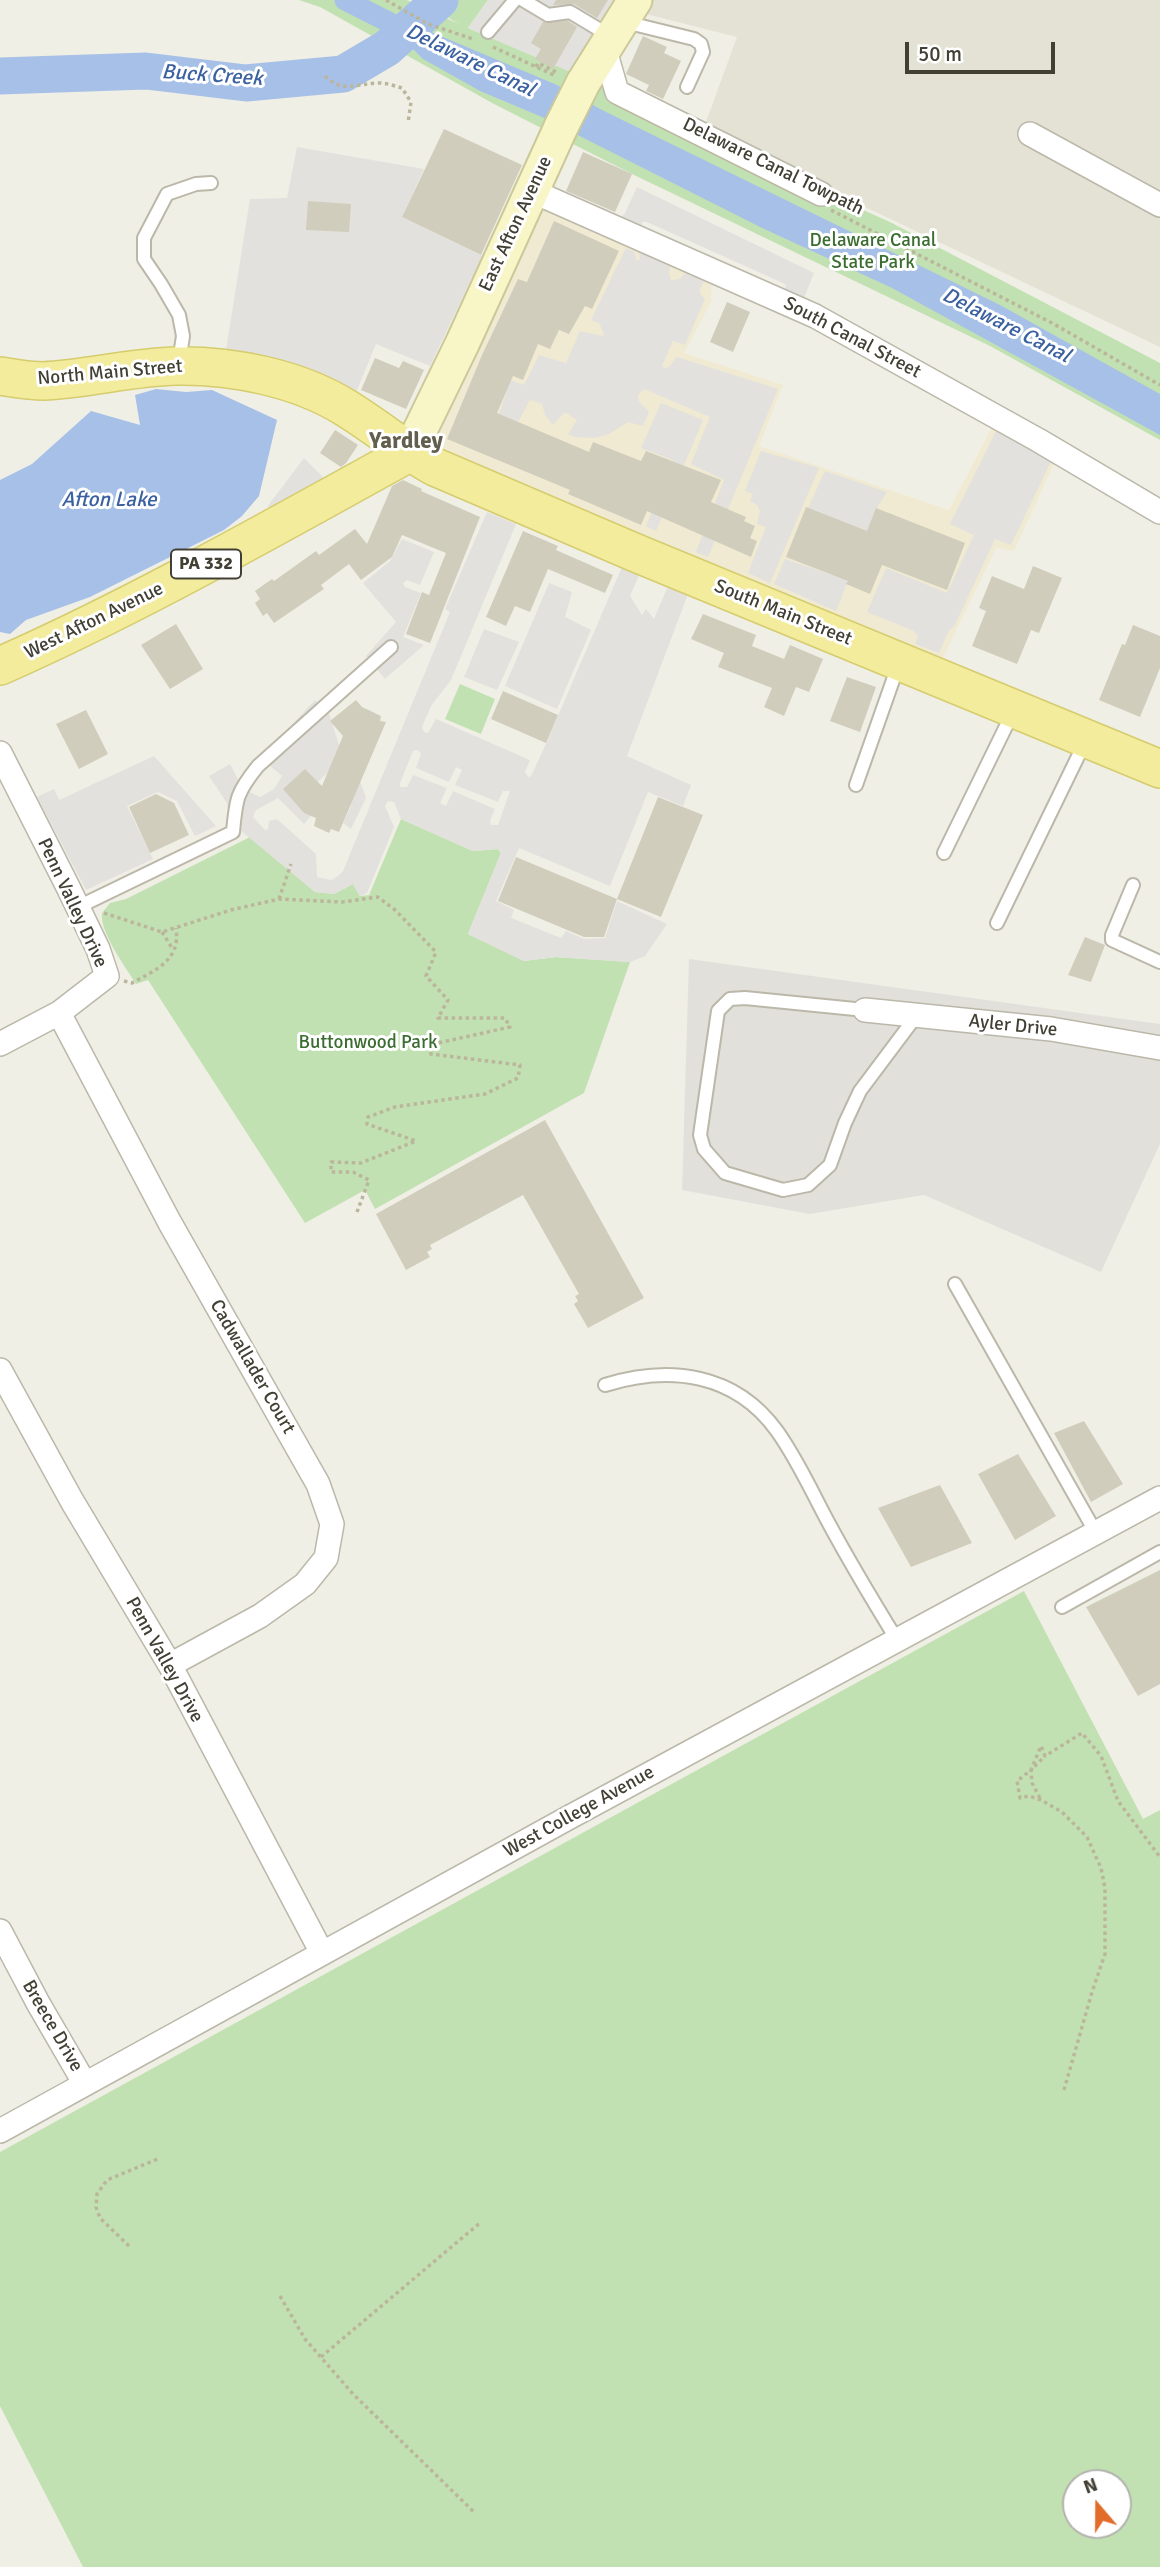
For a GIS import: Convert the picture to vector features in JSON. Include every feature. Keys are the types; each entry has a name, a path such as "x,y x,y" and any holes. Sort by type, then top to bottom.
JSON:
{"main road":[{"name":"East Afton Avenue","path":"409,453 561,127 569,79 618,26"},
{"name":"North Main Street","path":"0,376 40,381 178,366 203,366 244,372 308,389 345,407 409,453"},
{"name":"South Main Street","path":"409,453 492,492 1160,769"},
{"name":"West Afton Avenue","path":"0,666 111,614 409,453"}],"street":[{"path":"618,26 617,92 821,199"},
{"path":"1030,134 1160,205"},
{"name":"South Canal Street","path":"532,191 815,316 1038,440 1160,512"},
{"name":"Penn Valley Drive","path":"0,753 98,949 107,976 59,1013 0,1044"},
{"name":"Ayler Drive","path":"865,1010 1051,1029 1160,1048"},
{"name":"Cadwallader Court","path":"59,1013 170,1223 318,1484 332,1524 326,1558 305,1584 260,1616 170,1665"},
{"name":"Penn Valley Drive","path":"0,1370 72,1501 170,1665 322,1953"},
{"name":"West College Avenue","path":"0,2131 1160,1498"},
{"name":"Breece Drive","path":"0,1931 85,2084"}],"lane":[{"path":"484,37 515,0"},
{"path":"523,0 548,15 570,12 618,26 694,39 701,44 703,52 687,88"},
{"path":"178,366 183,335 180,319 144,259 144,238 167,194 196,184 211,183"},
{"path":"76,908 233,832 240,789 258,766 391,647"},
{"path":"856,785 900,662"},
{"path":"944,853 1014,710"},
{"path":"997,923 1086,740"},
{"path":"1133,885 1112,940 1160,962"},
{"path":"865,1010 745,998 730,999 718,1011 700,1135 704,1149 725,1173 782,1190 808,1185 830,1165 860,1091 917,1016"},
{"path":"955,1284 1096,1533"},
{"path":"605,1385 664,1373 691,1376 727,1387 756,1407 777,1430 800,1467 897,1640"},
{"path":"1062,1607 1160,1552"}],"path":[{"path":"386,0 428,24 484,37"},
{"path":"491,47 536,67 538,63 569,79"},
{"path":"325,76 334,85 350,87 381,83 402,88 411,102 408,123"},
{"name":"Delaware Canal Towpath","path":"821,199 1052,323 1160,385"},
{"path":"279,900 291,863"},
{"path":"76,908 101,912 162,932 231,910 279,900 342,902 378,897 395,910 436,952 426,976 448,1000 438,1018 505,1018 510,1027 429,1045 431,1054 520,1065 518,1078 485,1094 395,1107 368,1117 368,1124 416,1141 361,1163 331,1162 331,1172 353,1172 369,1180 357,1212"},
{"path":"107,976 132,983 167,962 177,937 176,928"},
{"path":"162,932 173,949"},
{"path":"1064,2090 1105,1954 1105,1888 1101,1868 1087,1837 1062,1812 1029,1796 1020,1798 1017,1781 1045,1756 1082,1733 1101,1756 1118,1801 1160,1856"},
{"path":"1041,1800 1032,1783 1031,1770 1041,1746 1045,1756"},
{"path":"129,2246 100,2218 96,2207 97,2194 107,2180 160,2158"},
{"path":"321,2357 481,2222"},
{"path":"280,2296 305,2340 381,2423 474,2512"}],"shaded area":[{"path":"488,0 618,0 578,75 468,28"},
{"path":"649,0 1160,0 1160,347 703,130 737,37 642,13"},
{"path":"297,147 424,169 402,217 482,256 430,366 376,344 355,395 298,369 226,350 250,199 287,198"},
{"path":"637,187 814,273 804,298 784,289 785,284 647,222 642,222 642,228 617,218 624,215"},
{"path":"545,202 712,275 711,302 684,353 783,385 759,446 949,510 995,421 1057,457 1014,551 996,548 941,662 439,450 433,438"},
{"path":"626,248 634,252 637,261 640,259 636,249 670,266 671,280 680,279 685,273 704,281 700,294 705,299 685,345 673,341 662,366 664,368 669,367 677,357 778,389 708,557 696,552 724,480 691,464 710,417 644,389 638,395 639,402 649,412 643,426 628,422 609,434 595,438 575,437 568,434 577,420 565,412 553,425 545,415 542,404 530,400 518,422 499,414 507,391 475,378 479,368 524,385 539,355 566,363 580,331 603,336 599,323 591,320"},
{"path":"661,403 703,420 656,531 646,526 673,460 641,448"},
{"path":"997,429 1053,457 1011,545 995,539 939,653 915,644 918,637 914,631 867,612 886,568 947,593 974,535 950,524"},
{"path":"761,451 819,468 770,583 748,573 766,527 757,524 760,511 757,505 750,501 753,494 745,491"},
{"path":"304,458 330,484 290,506 267,507"},
{"path":"825,471 887,492 876,509 836,611 774,584 785,559 838,577 808,508"},
{"path":"487,512 516,524 451,680 431,706 422,727 424,732 428,733 436,719 530,760 525,772 528,777 531,776 545,746 622,567 640,573 630,596 642,615 646,609 654,619 668,586 688,594 627,756 691,785 683,806 648,792 610,886 519,848 496,901 514,910 511,918 561,938 566,931 584,939 605,938 617,901 667,924 645,956 630,962 556,957 524,961 468,934 501,853 498,849 473,851 401,819 394,802 388,801 385,806 394,827 367,893 360,896 353,884 334,894 315,892 229,821 227,803 209,776 230,764 243,789 260,797 274,789 282,776 261,758 315,700 328,710 339,745 354,764 366,798 351,829 343,823 351,806 342,784 331,769 302,798 315,811 304,824 278,798 256,810 253,817 265,830 268,829 269,821 277,819 316,854 317,877 331,880 338,876 343,871 450,612 445,609","holes":["418,750 421,754 416,768 449,782 456,767 462,770 455,785 498,802 503,791 510,791 498,825 491,825 490,821 495,809 453,791 446,806 440,803 447,788 413,775 407,787 400,787 413,751"]},
{"path":"402,539 434,552 420,585 407,580 403,583 405,587 421,593 403,637 424,645 385,679 366,656 396,622 363,583 390,561"},
{"path":"549,583 572,592 565,617 591,630 557,709 505,686"},
{"path":"484,629 519,642 497,690 464,677"},
{"path":"154,756 216,826 195,836 177,801 158,792 127,806 153,859 86,890 37,797 54,789 59,800"},
{"path":"689,959 1160,1024 1160,1144 1101,1272 924,1195 810,1214 682,1190"}],"green space":[{"name":"Delaware Canal State Park","path":"299,0 407,0 459,24 418,0 488,0 468,28 578,75 666,122 890,222 1160,363 1160,440 990,346 632,174 494,104 320,7"},
{"path":"460,684 495,699 481,734 445,719"},
{"name":"Buttonwood Park","path":"401,819 473,851 498,849 501,853 468,934 524,961 556,957 630,962 584,1093 375,1209 365,1190 305,1223 148,980 136,984 109,939 102,913 110,903 126,899 250,837 315,892 334,894 353,884 360,896 369,895"},
{"path":"1024,1591 1143,1819 1160,1810 1160,2567 83,2567 0,2406 0,2152"}],"water":[{"path":"401,16 424,29 557,85 602,110 1000,305 1160,394 1160,435 892,288 760,227 542,117 480,91 423,59 411,47 386,35"},
{"name":"Afton Lake","path":"156,389 186,392 212,390 277,420 259,496 242,516 224,530 90,597 26,620 10,634 0,632 0,480 32,464 91,411 140,425 135,395"}],"pier":[{"path":"403,14 426,26 408,50 383,37"}],"building":[{"path":"556,0 608,0 597,18 574,4 553,5"},
{"path":"568,21 577,27 553,69 535,59 541,49 531,43 543,22"},
{"path":"643,36 667,47 664,53 681,61 663,99 646,91 649,85 626,74"},
{"path":"444,129 522,165 481,255 402,217"},
{"path":"583,152 632,174 615,212 566,191"},
{"path":"308,201 351,204 349,232 306,230"},
{"path":"554,221 619,251 592,309 585,306 569,334 559,330 550,349 538,344 523,380 513,376 497,413 589,452 593,442 641,461 646,451 721,480 711,502 746,517 744,521 755,526 750,538 757,541 751,557 647,511 641,525 568,494 570,490 447,439 518,279 527,282"},
{"path":"727,302 750,312 733,352 710,342"},
{"path":"375,358 399,368 403,361 424,370 406,409 361,390"},
{"path":"335,430 358,445 341,467 320,453"},
{"path":"403,480 422,489 421,491 480,517 430,643 406,634 422,592 429,595 446,553 402,535 392,557 361,580 349,564 321,585 324,589 274,623 267,613 263,616 255,603 260,599 255,591 316,551 319,555 355,529 367,544 392,486"},
{"path":"806,507 867,531 876,508 965,543 947,590 882,565 870,594 846,584 848,581 786,557"},
{"path":"523,531 558,546 556,550 613,575 605,593 548,569 530,612 515,606 506,626 486,617"},
{"path":"1033,566 1062,578 1039,633 1031,630 1017,664 972,646 986,611 979,608 992,576 1024,589"},
{"path":"703,614 756,635 752,646 784,659 790,645 823,659 809,692 796,687 784,716 764,707 772,688 718,667 724,653 691,639"},
{"path":"176,624 203,669 170,689 141,645"},
{"path":"1133,625 1160,636 1160,668 1140,717 1099,700 1122,644 1125,645"},
{"path":"847,677 876,687 860,732 830,721"},
{"path":"503,691 558,715 546,743 491,719"},
{"path":"356,700 362,707 381,716 380,721 386,722 339,832 331,829 329,833 314,826 316,818 304,813 283,789 305,769 322,786 343,736 330,721"},
{"path":"86,710 108,754 79,769 56,724"},
{"path":"156,794 174,803 189,835 150,853 129,807"},
{"path":"658,797 703,815 661,917 617,899"},
{"path":"516,857 617,899 604,937 584,937 498,901"},
{"path":"1085,937 1105,945 1091,982 1068,975"},
{"path":"545,1120 644,1298 588,1328 574,1304 578,1301 575,1296 579,1294 523,1195 430,1245 432,1249 427,1252 430,1257 406,1270 376,1214"},
{"path":"1084,1421 1123,1484 1091,1502 1054,1433"},
{"path":"1018,1454 1056,1516 1015,1540 978,1474"},
{"path":"940,1485 972,1543 911,1567 878,1508"},
{"path":"1160,1570 1160,1684 1138,1696 1086,1607"}],"waterway":[{"name":"Delaware Canal","path":"345,0 418,37"},
{"name":"Buck Creek","path":"0,76 146,71 246,83 343,74 387,48 440,0"}],"district":[{"name":"Yardley","path":"406,442"}]}
